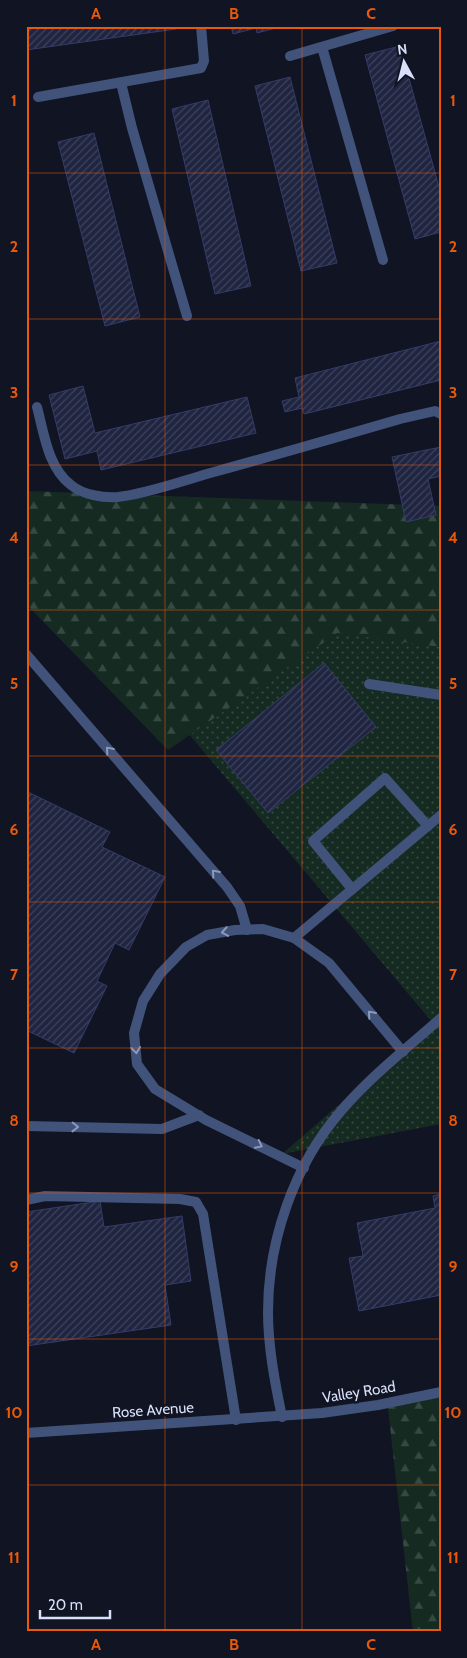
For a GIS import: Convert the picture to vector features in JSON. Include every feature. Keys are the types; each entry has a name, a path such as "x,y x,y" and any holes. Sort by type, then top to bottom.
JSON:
{"street":[{"path":"38,97 201,68 204,61 201,26"},
{"path":"290,56 393,26"},
{"path":"322,46 383,260"},
{"path":"121,83 132,128 187,316"},
{"path":"37,407 53,462 60,476 82,492 97,496 116,497 161,487 435,411 441,414"},
{"path":"26,654 227,887 240,906 247,930"},
{"path":"369,684 441,695"},
{"path":"352,889 313,841 385,778 428,826"},
{"path":"294,938 441,815"},
{"path":"304,1168 199,1115 155,1089 137,1064 134,1033 143,1000 160,974 186,947 207,935 235,930 263,929 294,938 329,963 403,1052"},
{"path":"282,1417 273,1374 268,1313 269,1288 274,1252 282,1221 298,1179 318,1143 339,1113 361,1089 441,1018"},
{"path":"26,1126 162,1129 199,1115"},
{"path":"26,1200 54,1196 180,1198 196,1202 203,1214 236,1420"},
{"name":"Valley Road","path":"282,1417 322,1414 441,1392"},
{"name":"Rose Avenue","path":"26,1433 282,1417"}],"green space":[{"path":"26,491 441,506 441,647 337,633 168,750 26,604"},
{"path":"335,604 441,631 441,1124 282,1154 433,1023 182,726"},
{"path":"441,1389 441,1632 413,1632 387,1399"}],"building":[{"path":"26,26 176,26 176,29 26,50"},
{"path":"231,26 283,26 257,33 256,28 233,34"},
{"path":"400,46 441,194 441,232 415,239 365,55"},
{"path":"290,77 337,263 301,271 255,86"},
{"path":"208,100 251,286 215,294 172,109"},
{"path":"94,133 140,317 105,326 58,142"},
{"path":"441,341 441,380 304,414 302,408 285,412 282,401 299,397 295,378"},
{"path":"83,386 95,433 247,397 256,433 101,470 97,451 65,459 49,395"},
{"path":"441,447 441,476 428,479 436,515 406,522 392,457"},
{"path":"324,663 376,727 268,813 216,750"},
{"path":"26,791 110,832 102,847 165,877 129,950 115,943 97,981 107,986 74,1053 26,1030"},
{"path":"441,1194 441,1295 359,1311 349,1258 363,1256 357,1223 435,1208 433,1196"},
{"path":"100,1201 104,1227 182,1216 191,1281 165,1285 171,1325 26,1346 26,1212"}]}
